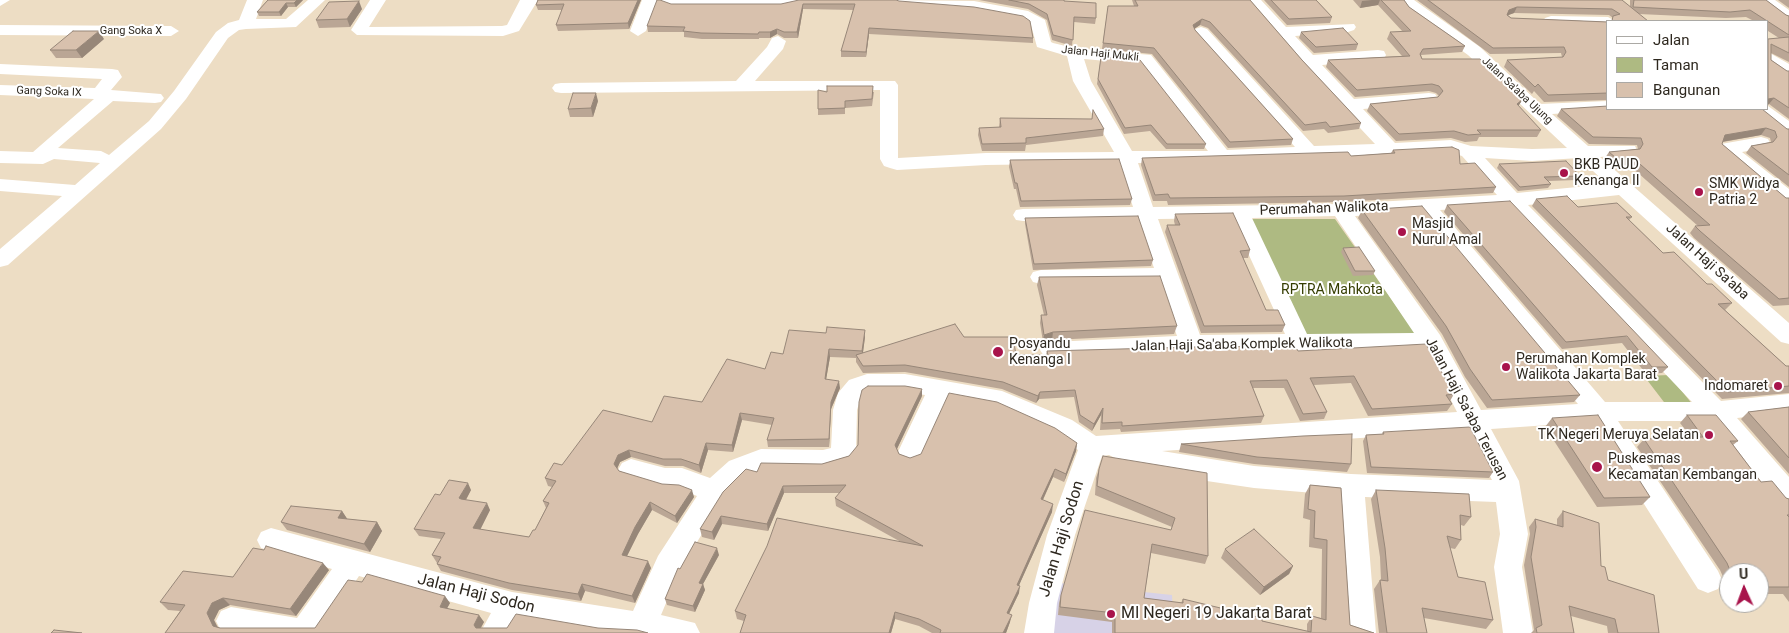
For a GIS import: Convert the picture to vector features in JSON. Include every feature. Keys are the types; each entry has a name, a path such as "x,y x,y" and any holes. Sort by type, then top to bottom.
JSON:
{"street":[{"path":"246,24 255,0"},
{"path":"0,260 155,125 180,95 226,30 246,24 290,24 317,0"},
{"path":"378,0 359,30 363,32 502,31 513,28 526,3 530,0"},
{"path":"638,31 650,0"},
{"path":"663,0 672,3 791,2 796,0"},
{"path":"899,0 974,3 1028,16 1034,0"},
{"path":"1253,0 1307,61 1390,148"},
{"name":"Jalan Sa'aba Ujung","path":"1406,0 1414,9 1483,60 1536,110 1625,188"},
{"path":"1765,0 1783,22"},
{"name":"Jalan Haji Mukli","path":"1028,16 1039,22 1045,46 1074,53 1145,59 1222,156"},
{"path":"1533,20 1606,22"},
{"path":"1281,32 1348,27"},
{"name":"Gang Soka X","path":"0,30 172,31"},
{"path":"0,44 18,31"},
{"path":"1201,32 1309,152"},
{"path":"740,87 775,49 778,41"},
{"path":"1074,53 1082,81 1126,157 1191,344"},
{"path":"1307,61 1378,55"},
{"path":"1769,58 1789,72"},
{"path":"1454,60 1504,60"},
{"path":"0,69 114,75 103,95 42,152 101,157"},
{"path":"562,88 890,85 889,159 897,164 986,160 1222,156 1451,146 1469,152 1532,155 1628,150"},
{"name":"Gang Soka IX","path":"0,90 155,98"},
{"path":"1349,105 1429,98"},
{"path":"1536,110 1606,106"},
{"path":"1761,110 1789,130"},
{"path":"1761,143 1728,148 1728,150 1789,199"},
{"path":"1469,152 1512,200 1716,410 1789,496"},
{"path":"0,157 43,158 50,153"},
{"path":"0,185 79,191"},
{"name":"Perumahan Walikota","path":"1023,215 1341,210 1512,200 1625,188"},
{"name":"Jalan Haji Sa'aba","path":"1625,188 1789,336"},
{"path":"1426,206 1599,412 1708,580"},
{"name":"Jalan Haji Sa'aba Terusan","path":"1341,210 1432,341 1506,481 1514,534 1508,567 1518,633"},
{"path":"1239,212 1300,343"},
{"path":"1041,277 1166,274"},
{"name":"Jalan Haji Sa'aba Komplek Walikota","path":"1052,350 1191,344 1432,341"},
{"path":"642,625 668,564 714,490 738,468 761,459 824,460 839,456 843,453 845,410 850,393 858,386 880,382 940,388 1002,400 1063,427 1097,445 1173,465 1254,476 1351,485 1507,492"},
{"path":"910,454 940,388"},
{"path":"1097,445 1599,412 1716,410 1789,403"},
{"name":"Jalan Haji Sodon","path":"1039,633 1043,604 1060,535 1097,445"},
{"path":"631,470 665,479 682,479 714,490"},
{"path":"1351,485 1361,633"},
{"name":"Jalan Haji Sodon","path":"272,540 512,605 684,633"},
{"path":"231,621 304,633 353,562"},
{"path":"495,633 512,605"}],"shaded area":[{"name":"MI Negeri 19 Jakarta Barat","path":"1050,582 1172,595 1174,633 1049,633"}],"green space":[{"name":"RPTRA Mahkota","path":"1251,219 1335,219 1416,334 1307,338"},
{"path":"1669,375 1693,405 1667,406 1644,376"}],"building":[{"path":"268,0 297,0 294,3 286,3 279,12 257,12"},
{"path":"538,0 638,0 628,23 556,25 564,4 536,5"},
{"path":"657,0 671,4 781,4 799,0 896,0 974,7 1023,16 1030,21 1033,38 869,28 866,52 841,51 855,4 803,4 797,32 784,32 777,29 770,32 759,32 758,34 701,33 683,31 685,27 647,26"},
{"path":"1009,0 1064,0 1096,3 1096,18 1074,17 1073,40 1053,35 1047,14 1029,4"},
{"path":"1135,0 1250,0 1302,60 1361,123 1330,127 1326,122 1305,125 1210,22 1202,19 1193,25 1195,30 1293,139 1230,142 1154,48 1103,43 1108,6 1138,6"},
{"path":"1271,0 1316,0 1332,17 1289,19"},
{"path":"1381,0 1404,0 1409,7 1465,46 1423,49 1420,54 1422,59 1480,59 1523,99 1517,104 1541,130 1477,130 1481,134 1468,135 1454,131 1399,134 1370,104 1438,97 1443,91 1439,86 1432,84 1357,90 1328,60 1410,56 1390,32 1411,31"},
{"path":"1428,0 1622,0 1647,20 1612,20 1613,16 1620,14 1612,9 1517,7 1509,10 1507,15 1511,18 1606,22 1606,93 1548,95 1538,84 1535,87 1507,60 1563,57 1566,52 1564,47 1493,48"},
{"path":"1634,0 1766,0 1789,16 1789,35 1769,22 1769,20 1766,20 1750,10 1730,12 1633,7"},
{"path":"359,1 347,19 316,20 329,2"},
{"path":"1343,28 1358,44 1316,47 1301,32"},
{"path":"73,31 99,31 76,50 50,50"},
{"path":"1789,37 1789,53 1771,44 1771,60 1789,71 1789,108 1774,98 1769,99 1769,39"},
{"path":"1101,57 1140,60 1206,144 1167,144 1151,125 1125,128 1098,79"},
{"path":"827,86 873,86 872,99 845,101 845,108 818,109 818,90 827,92"},
{"path":"573,93 596,93 591,108 568,109"},
{"path":"1606,106 1606,110 1763,110 1789,129 1789,175 1751,146 1773,142 1777,137 1775,131 1766,128 1725,135 1722,144 1786,198 1789,198 1789,298 1779,299 1700,231 1695,226 1710,225 1633,158 1616,158 1609,152 1640,149 1643,144 1641,138 1593,137 1561,109"},
{"path":"1093,110 1104,129 1026,138 1026,143 982,144 979,128 1001,127 1000,118 1092,119"},
{"path":"1452,147 1459,150 1460,164 1475,163 1496,187 1344,196 1170,198 1168,194 1155,195 1142,158 1348,152 1351,156 1395,153 1393,150"},
{"path":"1119,159 1132,199 1021,201 1010,160"},
{"path":"1566,161 1580,176 1544,177 1551,184 1520,187 1499,164"},
{"path":"1567,196 1578,207 1617,203 1632,217 1626,217 1663,253 1674,252 1707,284 1712,284 1732,303 1718,304 1786,366 1789,366 1789,386 1728,392 1536,199"},
{"path":"1510,201 1668,367 1652,367 1627,336 1566,342 1447,205"},
{"path":"1422,206 1580,395 1492,400 1470,369 1446,326 1362,210"},
{"path":"1233,213 1250,250 1240,251 1266,310 1278,310 1285,325 1204,326 1167,225 1180,225 1175,214"},
{"path":"1138,216 1153,260 1034,264 1025,218"},
{"path":"1359,247 1375,271 1355,271 1343,248"},
{"path":"1160,276 1177,326 1053,332 1044,335 1041,315 1047,315 1039,277"},
{"path":"955,324 964,337 1013,337 1016,355 1048,355 1047,351 1193,347 1295,346 1298,351 1426,344 1454,394 1446,395 1452,404 1372,409 1354,376 1310,378 1327,412 1303,414 1287,380 1250,381 1264,416 1122,426 1122,422 1102,423 1103,408 1094,424 1080,415 1075,390 1040,392 1038,396 1003,382 905,365 863,366 856,355"},
{"path":"827,327 865,330 862,351 829,349 825,379 839,381 831,402 829,439 767,440 774,418 740,413 732,445 706,443 699,465 681,459 663,459 629,450 618,455 614,464 619,471 662,484 679,485 692,490 675,516 650,502 635,527 622,555 648,561 632,596 582,584 578,594 509,583 437,564 441,557 432,555 445,533 414,529 435,494 440,495 449,480 468,483 459,498 487,503 473,528 529,537 533,530 535,530 549,503 543,501 556,481 545,478 554,463 562,465 603,410 652,422 664,396 702,402 727,359 765,369 771,352 783,354 789,330 826,333"},
{"path":"868,386 905,386 922,389 895,445 899,454 910,458 921,454 949,393 997,402 1055,428 1077,443 1066,474 1055,469 1041,499 1053,504 1017,585 1020,586 1007,613 1012,615 1003,633 940,633 941,630 919,619 895,612 889,633 740,633 746,615 735,611 767,546 777,518 923,546 835,498 846,485 783,486 767,524 721,516 712,532 700,529 723,492 746,469 757,472 761,463 822,464 849,456 858,445 859,402 862,390"},
{"path":"1789,407 1789,458 1748,412"},
{"name":"Puskesmas Kecamatan Kembangan","path":"1598,415 1650,497 1604,498 1552,418"},
{"path":"1687,415 1716,415 1738,441 1730,441 1761,482 1772,481 1789,499 1789,515 1787,515 1789,517 1789,587 1769,587 1769,563 1727,563 1644,439 1703,437"},
{"path":"1470,427 1493,472 1371,467 1366,435 1384,434 1383,432"},
{"path":"1352,434 1351,464 1257,457 1181,444 1303,436"},
{"path":"1103,456 1207,473 1208,556 1152,544 1144,598 1183,603 1183,599 1262,618 1262,621 1311,632 1312,616 1326,620 1327,540 1314,538 1315,511 1308,509 1310,485 1341,488 1350,625 1374,633 1115,633 1115,613 1060,607 1061,595 1085,510 1171,530 1175,518 1097,486"},
{"path":"1376,490 1469,494 1471,517 1460,515 1461,540 1447,536 1458,577 1485,582 1493,620 1422,608 1427,633 1387,633 1380,580 1388,581"},
{"path":"291,506 342,511 338,518 377,522 364,544 281,522"},
{"path":"1563,511 1599,523 1601,566 1605,567 1608,580 1654,595 1659,633 1618,633 1615,619 1569,606 1574,633 1537,633 1536,628 1542,625 1531,557 1536,527 1535,519 1563,527"},
{"path":"1254,529 1293,566 1264,587 1225,549"},
{"path":"695,542 717,548 699,583 703,584 693,606 665,599 678,568 680,569"},
{"path":"266,546 323,563 290,609 223,598 212,603 207,613 213,626 220,628 315,628 348,580 362,582 367,574 445,596 440,607 479,615 474,625 476,628 507,628 516,614 598,628 637,630 648,633 165,633 185,605 160,602 183,571 233,577 253,548 264,550"},
{"path":"54,630 82,633 51,633"}],"place":[{"name":"BKB PAUD Kenanga II","path":"1564,173"},
{"name":"SMK Widya Patria 2","path":"1699,192"},
{"name":"Masjid Nurul Amal","path":"1402,232"},
{"name":"Posyandu Kenanga I","path":"998,352"},
{"name":"Perumahan Komplek Walikota Jakarta Barat","path":"1506,367"},
{"name":"Indomaret","path":"1778,386"},
{"name":"TK Negeri Meruya Selatan","path":"1709,435"},
{"name":"Puskesmas Kecamatan Kembangan","path":"1597,467"},
{"name":"MI Negeri 19 Jakarta Barat","path":"1111,614"}]}
